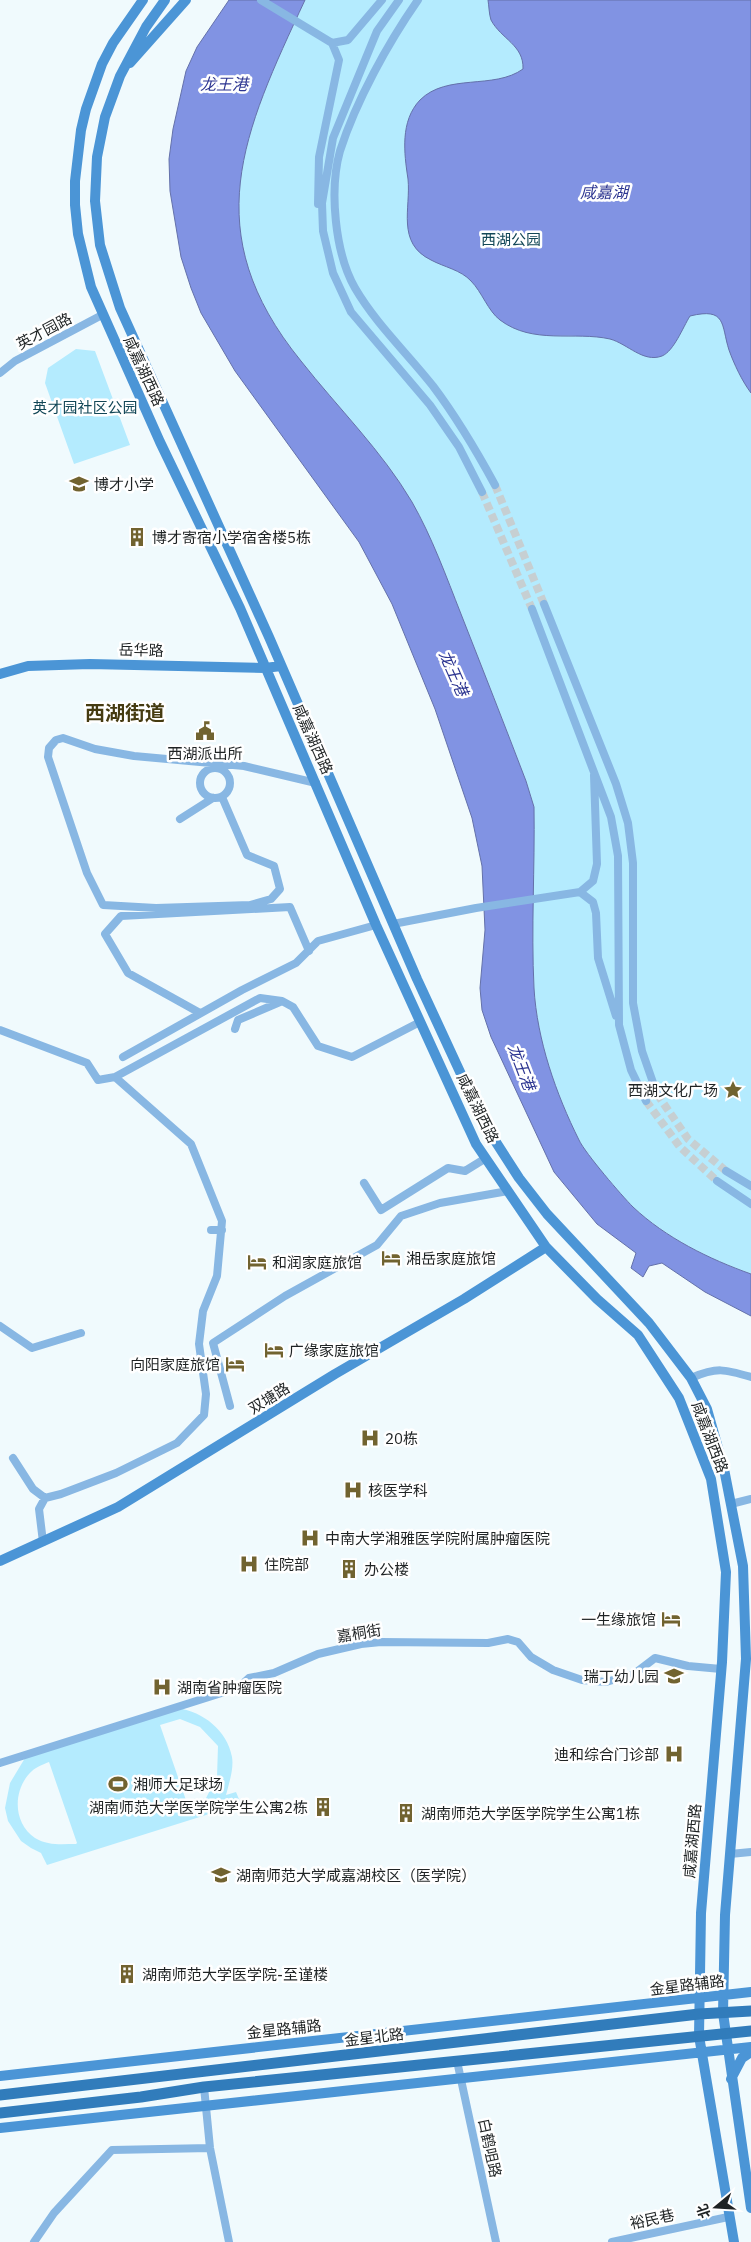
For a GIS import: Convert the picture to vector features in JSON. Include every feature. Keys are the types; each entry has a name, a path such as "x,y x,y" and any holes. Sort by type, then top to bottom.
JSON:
{"main road":[{"name":"咸嘉湖西路","path":"143,0 113,43 102,64 86,109 77,156 75,205 78,234 91,287 102,315 240,608 376,926 476,1144 546,1247 597,1299 638,1335 679,1398 711,1480 726,1572 721,1669 701,1913 699,2036 728,2217 734,2242"},
{"name":"咸嘉湖西路","path":"165,0 141,34 120,76 105,117 97,157 95,201 100,245 120,308 281,666 393,924 467,1087 492,1136 519,1178 580,1252 649,1323 691,1378 707,1409 724,1469 743,1566 746,1659 725,1915 723,2013 726,2049 751,2208"},
{"path":"120,76 186,0"},
{"name":"岳华路","path":"0,674 28,666 90,664 265,668 281,666"},
{"name":"双塘路","path":"0,1561 118,1507 335,1374 464,1299 546,1247"},
{"name":"金星路辅路","path":"0,2076 700,2000 751,1992"},
{"name":"金星北路","path":"0,2095 699,2014 751,2011"},
{"name":"金星北路","path":"0,2112 141,2097 204,2087 751,2031"},
{"path":"0,2128 751,2047"},
{"path":"731,2079 742,2058 751,2052"}],"street":[{"path":"260,0 330,42 339,60 319,157 318,200 333,273 351,312 430,405 459,447 482,492"},
{"path":"330,42 348,40 382,0"},
{"path":"324,234 322,203 333,138 377,31 399,0"},
{"path":"418,0 395,33 364,95 340,152 334,203 341,253 354,287 388,336 432,384 468,434 495,485"},
{"name":"英才园路","path":"0,373 15,361 102,315"},
{"path":"544,604 616,784 628,823 633,863 633,1003 642,1051 657,1094"},
{"path":"532,609 594,768 611,817 618,856 619,1025"},
{"path":"222,797 247,855 274,866 280,889 271,899 250,905 156,908 103,905 87,873 48,756 49,748 56,740 63,738 95,749 114,753 244,766 316,783"},
{"path":"393,924 476,908 580,892 593,881 597,864 594,768"},
{"path":"180,819 213,798 222,797 230,787 229,776 222,770 212,769 204,774 200,784 204,793 213,798"},
{"path":"580,892 592,902 596,913 598,958 631,1070 646,1101"},
{"path":"200,1013 128,973 105,934 121,916 290,907 309,951"},
{"path":"123,1057 200,1013 296,963 318,942 376,926"},
{"path":"0,1030 87,1063 98,1080 116,1076 260,998 282,1001 293,1007 318,1046 352,1057 420,1022"},
{"path":"235,1029 238,1020 282,1001"},
{"path":"43,1542 38,1509 45,1498 61,1494 116,1473 177,1443 204,1415 206,1394 199,1344 203,1311 217,1276 222,1222 191,1144 116,1076"},
{"path":"364,1183 380,1210 448,1168 465,1171 486,1158"},
{"path":"726,1171 751,1186"},
{"path":"717,1181 751,1204"},
{"path":"230,1406 213,1343 285,1296 377,1245 401,1216 440,1203 508,1191"},
{"path":"211,1230 222,1230"},
{"path":"0,1326 32,1348 82,1333"},
{"path":"691,1378 705,1372 722,1369 751,1377"},
{"path":"13,1458 33,1488 45,1498"},
{"path":"731,1504 751,1499"},
{"name":"嘉桐街","path":"0,1763 231,1690 249,1678 274,1673 318,1654 361,1644 387,1642 488,1643 508,1639 518,1642 531,1657 553,1670 582,1680 606,1682 634,1674 655,1658 688,1666 721,1669"},
{"path":"730,1854 751,1852"},
{"name":"白鹤咀路","path":"457,2061 496,2242"},
{"path":"204,2087 210,2148 229,2242"},
{"path":"34,2242 54,2213 112,2150 210,2148"},
{"name":"裕民巷","path":"612,2242 728,2217"}],"green space":[{"name":"西湖公园","path":"305,0 751,0 751,1274 719,1262 674,1238 646,1218 613,1185 588,1155 579,1140 555,1086 543,1047 536,1008 533,943 534,807 526,781 444,571 412,502 387,465 301,361 268,314 249,269 240,225 240,182 249,139 263,94"},
{"name":"英才园社区公园","path":"76,349 95,351 130,445 74,464 45,383 48,368"},
{"path":"178,1708 205,1718 225,1739 232,1757 231,1776 226,1795 236,1792 241,1804 47,1865 41,1853 21,1841 8,1821 5,1808 10,1783 25,1758","holes":["180,1719 200,1727 218,1746 217,1777 205,1800 188,1806 160,1725","49,1762 77,1843 76,1844 55,1844 40,1841 27,1832 19,1815 19,1796 26,1778 34,1770"]}],"water":[{"name":"龙王港","path":"229,0 305,0 263,94 249,139 240,182 240,225 249,269 268,314 301,361 387,465 412,502 444,571 526,781 534,807 534,988 543,1047 555,1085 579,1140 604,1174 633,1207 674,1238 719,1262 751,1274 751,1316 705,1292 662,1263 649,1266 643,1277 631,1268 636,1253 597,1224 554,1172 491,1037 482,1010 480,988 485,930 482,866 472,818 435,709 392,604 359,542 235,371 201,313 191,288 181,257 170,191 169,159 173,129 186,71 197,47"},
{"name":"咸嘉湖","path":"488,0 751,0 751,393 736,367 729,350 723,326 716,316 702,314 690,316 670,349 662,356 655,357 642,355 610,339 540,335 526,332 513,328 500,320 488,307 475,285 467,277 431,260 420,253 413,244 409,235 407,213 408,179 405,159 405,138 406,127 414,108 420,100 431,92 443,87 498,79 523,69 520,54 491,20"}],"tunnel":[{"path":"495,485 544,604"},
{"path":"482,492 532,609"},
{"path":"657,1094 688,1139 726,1171"},
{"path":"646,1101 680,1147 717,1181"}],"place":[{"name":"博才小学","path":"79,484"},
{"name":"博才寄宿小学宿舍楼5栋","path":"137,537"},
{"name":"西湖派出所","path":"205,731"},
{"name":"西湖文化广场","path":"733,1090"},
{"name":"湘岳家庭旅馆","path":"391,1258"},
{"name":"和润家庭旅馆","path":"257,1262"},
{"name":"广缘家庭旅馆","path":"274,1350"},
{"name":"向阳家庭旅馆","path":"235,1364"},
{"name":"20栋","path":"370,1438"},
{"name":"核医学科","path":"353,1490"},
{"name":"中南大学湘雅医学院附属肿瘤医院","path":"310,1538"},
{"name":"住院部","path":"249,1564"},
{"name":"办公楼","path":"349,1569"},
{"name":"一生缘旅馆","path":"671,1619"},
{"name":"瑞丁幼儿园","path":"674,1676"},
{"name":"湖南省肿瘤医院","path":"162,1687"},
{"name":"迪和综合门诊部","path":"674,1754"},
{"name":"湘师大足球场","path":"118,1784"},
{"name":"湖南师范大学医学院学生公寓2栋","path":"323,1807"},
{"name":"湖南师范大学医学院学生公寓1栋","path":"406,1813"},
{"name":"湖南师范大学咸嘉湖校区（医学院）","path":"221,1875"},
{"name":"湖南师范大学医学院-至谨楼","path":"127,1974"}],"district":[{"name":"西湖街道","path":"125,712"}]}
